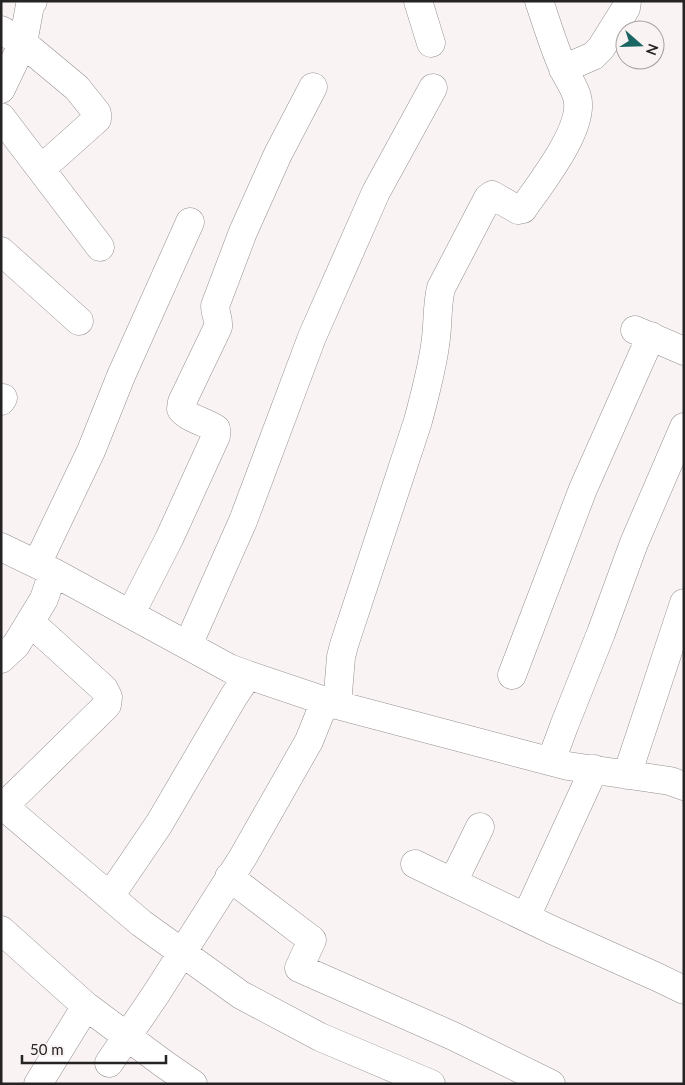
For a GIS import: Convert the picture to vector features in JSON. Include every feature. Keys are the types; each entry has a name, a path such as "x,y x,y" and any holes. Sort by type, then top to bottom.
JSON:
{"street":[{"path":"1,89 12,36 33,1"},
{"path":"418,1 431,43"},
{"path":"109,1064 243,857 332,703 341,657 427,389 436,340 441,288 488,198 492,195 518,210 523,208 564,148 575,127 578,98 563,69 539,1"},
{"path":"563,69 594,56 626,8 627,1"},
{"path":"12,36 77,88 97,113 97,119 40,169"},
{"path":"131,614 169,539 216,436 216,429 184,413 181,409 182,402 218,326 219,319 215,312 216,306 243,232 278,154 313,87"},
{"path":"188,645 243,521 316,328 376,192 433,88"},
{"path":"1,117 100,247"},
{"path":"1,660 16,645 44,600 45,568 121,376 190,222"},
{"path":"1,251 79,321"},
{"path":"512,675 642,333 684,351"},
{"path":"551,761 634,543 684,426"},
{"path":"1,547 45,568 229,668 248,675 332,703 568,766 670,781 684,786"},
{"path":"627,775 684,603"},
{"path":"30,622 104,689 108,697 107,705 2,805 141,923 241,995 320,1037 431,1084"},
{"path":"110,896 159,824 248,675"},
{"path":"526,917 594,769"},
{"path":"453,882 480,827"},
{"path":"415,864 684,990"},
{"path":"229,878 312,940 299,968 453,1036 551,1084"},
{"path":"1,930 86,1006 192,1084"},
{"path":"38,1084 86,1006"}]}
